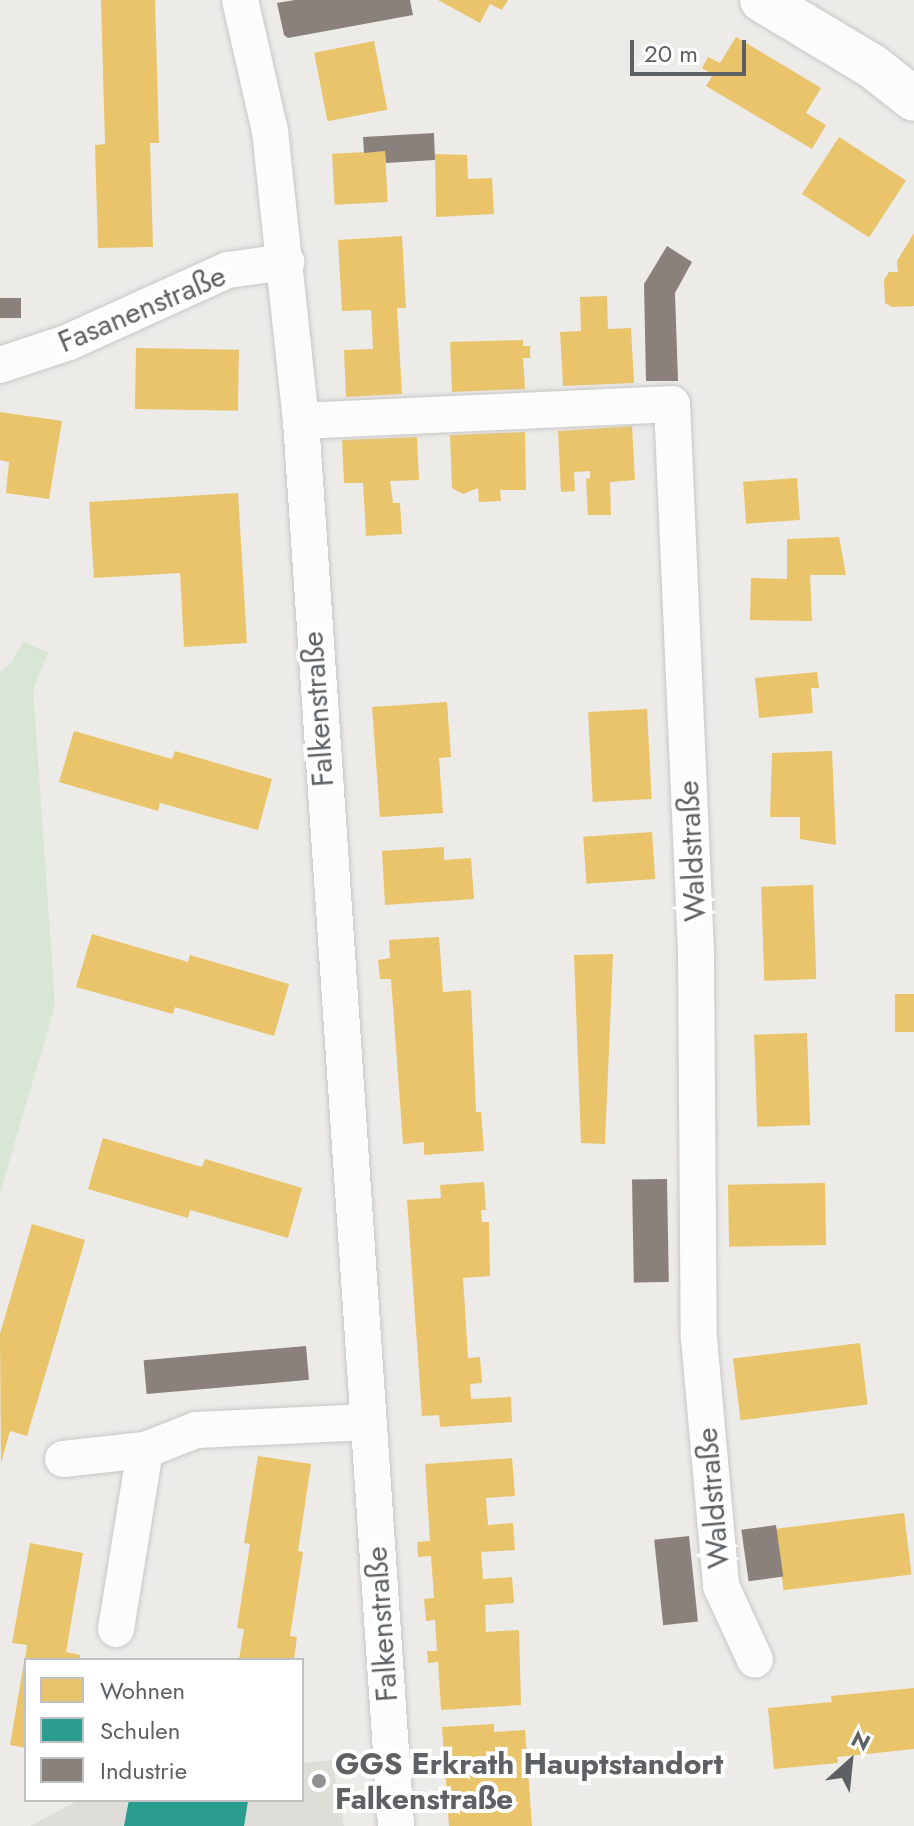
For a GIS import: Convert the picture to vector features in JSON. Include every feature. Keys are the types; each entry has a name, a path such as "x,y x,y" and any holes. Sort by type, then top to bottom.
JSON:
{"main road":[{"path":"762,0 872,66 914,99"}],"street":[{"name":"Falkenstraße","path":"240,0 270,131 301,421 396,1826"},
{"name":"Fasanenstraße","path":"0,365 69,342 228,270 286,262"},
{"name":"Waldstraße","path":"301,421 672,404 696,952 699,1338 721,1586 755,1660"},
{"path":"63,1459 145,1450 196,1430 368,1422"},
{"path":"116,1629 145,1450"}],"shaded area":[{"name":"GGS Erkrath Hauptstandort Falkenstraße","path":"332,1760 344,1826 30,1826 75,1802 304,1802 304,1763"}],"green space":[{"path":"23,641 48,653 33,689 55,1005 0,1193 0,672 11,664"}],"building: Wohnen":[{"path":"101,0 155,0 159,143 150,143 153,247 98,248 95,145 105,144"},
{"path":"438,0 508,0 502,10 490,4 480,23"},
{"path":"736,37 821,88 806,113 826,125 812,149 706,86 713,75 702,68 708,57 720,63"},
{"path":"374,41 387,110 327,121 314,53"},
{"path":"839,137 906,181 869,238 802,194"},
{"path":"385,151 388,202 335,205 332,154"},
{"path":"435,154 467,155 468,179 492,178 494,214 436,217"},
{"path":"914,233 914,306 892,307 885,303 884,280 889,272 898,272 897,261"},
{"path":"402,236 406,308 397,308 402,394 346,397 344,350 373,349 371,310 342,311 338,240"},
{"path":"607,296 608,329 631,328 634,383 563,386 560,332 581,331 580,297"},
{"path":"523,340 523,346 530,346 530,358 523,358 525,389 452,392 450,342"},
{"path":"136,348 239,350 238,411 135,409"},
{"path":"0,412 62,421 49,499 6,493 9,462 0,460"},
{"path":"632,426 635,480 610,482 611,515 588,515 586,479 590,478 590,471 574,472 575,491 561,492 558,431"},
{"path":"525,432 526,490 500,490 501,501 479,502 478,488 463,494 452,488 450,435"},
{"path":"417,437 419,480 390,481 393,503 400,503 402,534 366,536 363,483 344,483 342,440"},
{"path":"797,478 800,520 746,524 743,482"},
{"path":"238,493 247,643 184,647 180,573 94,578 89,502"},
{"path":"839,537 846,575 810,575 812,621 750,620 751,578 787,579 787,539"},
{"path":"817,672 819,688 811,688 813,713 759,718 755,678"},
{"path":"447,702 451,757 439,758 443,813 380,817 372,707"},
{"path":"647,709 652,799 593,802 588,712"},
{"path":"74,731 172,759 175,751 272,779 258,830 160,803 158,811 59,782"},
{"path":"832,751 836,845 800,839 800,817 770,817 772,753"},
{"path":"652,832 655,879 586,884 583,837"},
{"path":"444,847 444,860 471,858 474,899 385,905 382,851"},
{"path":"813,885 816,979 764,981 761,887"},
{"path":"92,934 188,962 190,955 289,984 274,1036 175,1007 173,1014 76,987"},
{"path":"439,937 443,992 471,990 476,1112 481,1112 484,1151 424,1155 424,1142 403,1144 391,979 380,979 378,960 390,958 389,940"},
{"path":"613,954 605,1144 581,1143 574,955"},
{"path":"895,994 914,994 914,1032 895,1032"},
{"path":"807,1033 810,1125 757,1127 754,1035"},
{"path":"103,1138 202,1167 205,1159 302,1188 288,1238 190,1210 188,1218 88,1189"},
{"path":"484,1182 486,1210 481,1210 482,1222 489,1222 490,1276 463,1278 468,1358 480,1357 482,1383 470,1384 471,1399 511,1397 512,1422 440,1427 439,1415 422,1416 407,1200 441,1198 440,1185"},
{"path":"825,1183 826,1245 729,1247 728,1185"},
{"path":"32,1224 85,1240 27,1436 10,1431 1,1463 0,1334"},
{"path":"860,1343 868,1405 741,1420 733,1359"},
{"path":"258,1456 311,1464 298,1551 303,1552 290,1636 297,1637 294,1658 239,1658 244,1629 237,1628 250,1544 244,1543"},
{"path":"512,1458 515,1496 486,1498 488,1525 513,1523 515,1550 481,1552 483,1579 512,1577 514,1603 485,1605 486,1632 519,1630 521,1705 441,1710 438,1662 428,1663 427,1651 437,1651 435,1620 426,1621 424,1599 434,1598 431,1556 418,1557 417,1542 430,1541 425,1464"},
{"path":"904,1513 912,1575 784,1590 776,1529"},
{"path":"30,1543 83,1553 66,1652 80,1655 80,1658 25,1658 27,1645 12,1643"},
{"path":"24,1662 24,1748 10,1745"},
{"path":"914,1688 914,1749 837,1757 838,1763 774,1769 768,1708 832,1702 831,1696"},
{"path":"494,1724 494,1732 525,1730 532,1826 449,1826 442,1727"}],"building: Schulen":[{"path":"129,1802 248,1802 244,1826 124,1826"}],"building: Industrie":[{"path":"295,0 410,0 413,15 288,38 284,35 277,3"},
{"path":"434,133 435,160 386,163 385,151 364,153 363,137"},
{"path":"667,246 692,262 675,293 678,381 646,381 644,284"},
{"path":"0,298 21,298 21,318 0,318"},
{"path":"667,1179 669,1282 634,1283 632,1180"},
{"path":"306,1346 309,1380 147,1394 144,1360"},
{"path":"776,1525 783,1576 749,1581 741,1530"},
{"path":"689,1536 698,1622 663,1625 654,1540"}],"place":[{"name":"GGS Erkrath Hauptstandort Falkenstraße","path":"319,1781"}]}
